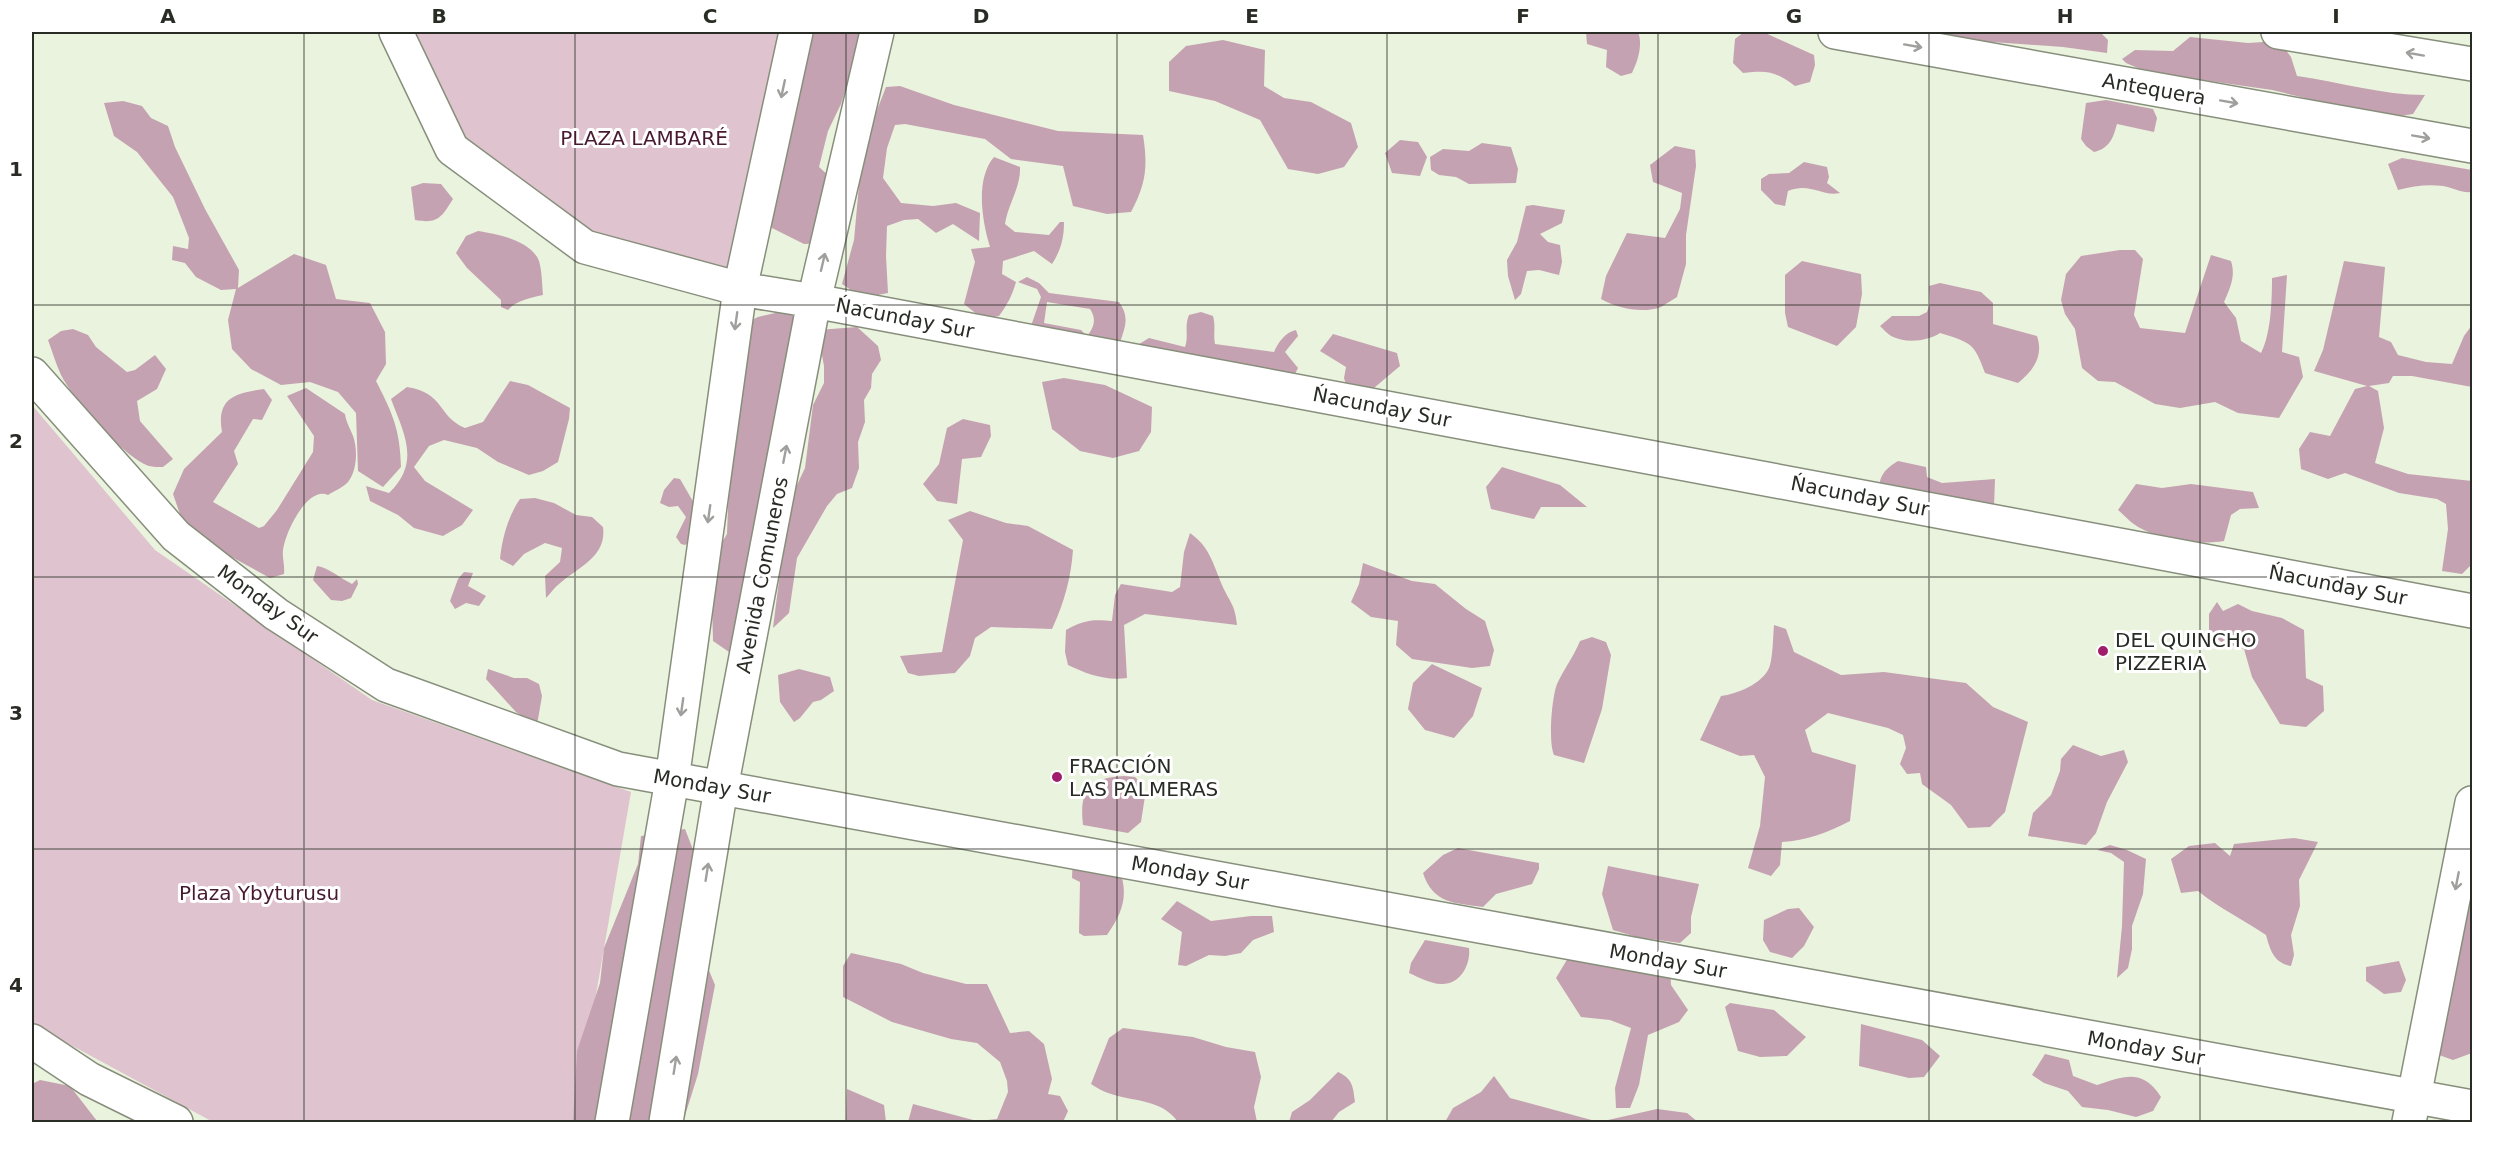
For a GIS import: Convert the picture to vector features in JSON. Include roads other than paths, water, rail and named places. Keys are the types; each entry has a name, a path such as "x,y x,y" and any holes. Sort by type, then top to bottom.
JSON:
{"street":[{"name":"Ńacunday Sur","path":"396,32 452,149 585,247 740,289 2472,610"},
{"path":"612,1122 672,780 740,289 796,32"},
{"name":"Avenida Comuneros","path":"666,1122 721,788 814,301 877,32"},
{"name":"Antequera","path":"1835,32 2472,146"},
{"path":"2278,32 2472,64"},
{"name":"Monday Sur","path":"32,374 176,536 276,614 386,685 618,769 2411,1110 2472,1107"},
{"path":"2411,1110 2472,803"},
{"path":"32,1041 89,1080 176,1122"}],"place":[{"name":"DEL QUINCHO PIZZERIA","path":"2103,651"},
{"name":"FRACCIÓN LAS PALMERAS","path":"1057,777"}],"park label":[{"name":"PLAZA LAMBARÉ","path":"644,138"},
{"name":"Plaza Ybyturusu","path":"259,893"}]}
